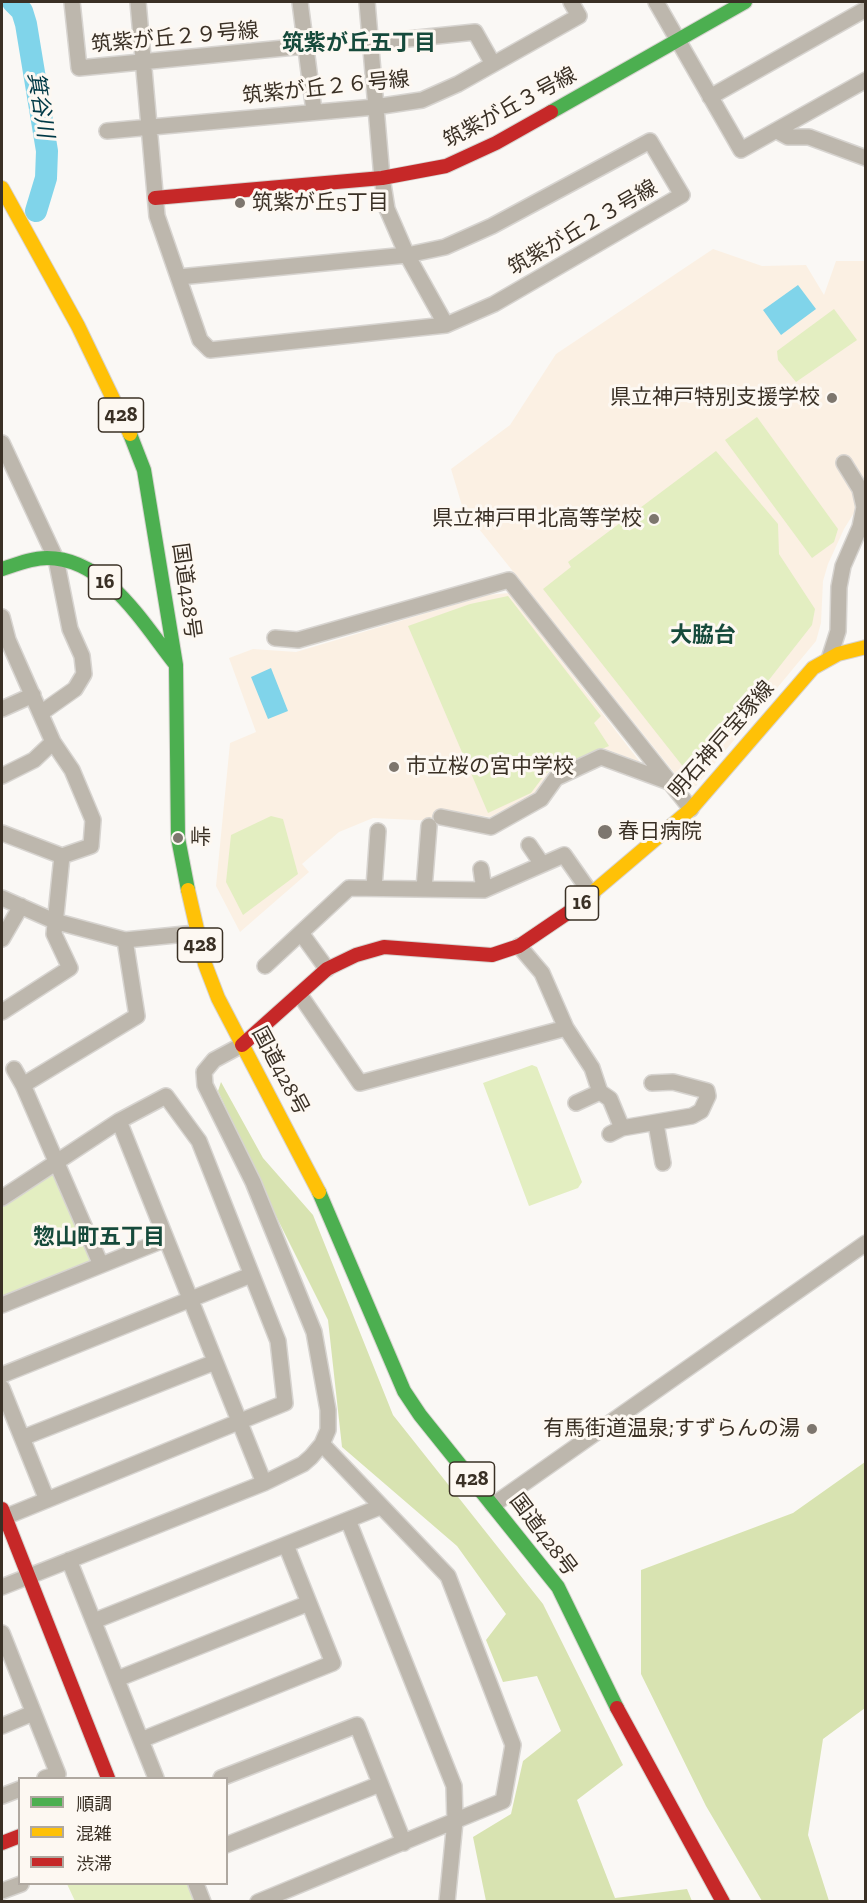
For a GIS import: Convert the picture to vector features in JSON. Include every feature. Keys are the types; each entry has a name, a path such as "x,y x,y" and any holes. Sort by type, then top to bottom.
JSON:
{"main road":[{"name":"筑紫が丘３号線","path":"155,198 382,178 433,170 469,157 745,2"},
{"name":"国道428号","path":"2,188 78,326 136,447 149,494 162,561 176,665 178,838 196,933 218,998 327,1207 404,1391 420,1415 558,1587 634,1743 723,1902"},
{"name":"16","path":"2,569 22,563 56,559 93,574 117,591 176,665"},
{"name":"明石神戸宝塚線","path":"242,1045 327,969 356,955 384,947 492,955 519,946 544,931 591,895 691,809 813,668 830,656 855,647 866,647"},
{"path":"3,1513 107,1777"},
{"path":"2,1843 18,1837"}],"street":[{"name":"筑紫が丘２９号線","path":"72,2 79,68 305,46"},
{"name":"筑紫が丘２３号線","path":"138,2 157,216 200,340 210,350 446,325 494,304 682,195 650,141 492,226 445,247 407,255 179,277"},
{"path":"300,2 314,111"},
{"path":"367,2 375,107 387,209 407,255 446,325"},
{"name":"筑紫が丘２６号線","path":"107,131 375,107 422,100 579,16 571,2"},
{"path":"656,2 741,150 866,80"},
{"path":"710,98 866,9"},
{"path":"370,43 475,32 493,64"},
{"path":"777,131 789,137 809,137 866,158"},
{"path":"2,443 56,559 70,629 82,656 84,674 75,689 41,713"},
{"path":"830,656 838,631 839,587 843,566 860,527 864,507 860,489 844,464"},
{"path":"275,638 298,640 509,580 691,809"},
{"path":"2,617 5,641 33,695 53,742 72,770 93,820 91,846 62,856 2,832"},
{"path":"2,709 33,695"},
{"path":"2,776 34,760 53,742"},
{"path":"424,889 435,821 491,827 541,799 556,778 601,757 669,782"},
{"path":"374,888 378,831"},
{"path":"530,845 542,864"},
{"path":"266,966 349,888 484,890 564,855 591,895"},
{"path":"2,1012 70,968 54,934 62,856"},
{"path":"481,869 484,890"},
{"path":"2,898 54,921 125,940 196,933"},
{"path":"2,939 21,906"},
{"path":"301,933 327,969"},
{"path":"23,1085 137,1016 125,940"},
{"path":"519,946 542,973 566,1028 592,1068 600,1092 610,1099 616,1131 656,1124 676,1117 692,1116 701,1111 708,1096 707,1091 673,1082 652,1083"},
{"path":"300,994 360,1083 566,1028"},
{"path":"2,1587 264,1483 303,1464 322,1444 328,1430 328,1410 314,1332 253,1182 205,1084 204,1072 214,1060 242,1045"},
{"path":"14,1069 101,1265"},
{"path":"576,1103 600,1092"},
{"path":"2,1198 119,1121 166,1096 199,1141 278,1341 285,1403 47,1500 3,1513"},
{"path":"119,1121 264,1483"},
{"path":"656,1124 663,1163"},
{"path":"2,1305 166,1239"},
{"path":"493,1505 866,1243"},
{"path":"2,1375 251,1275"},
{"path":"22,1438 215,1362"},
{"path":"2,1388 47,1500"},
{"path":"258,1902 503,1801 513,1745 448,1576 322,1444"},
{"path":"94,1621 380,1507"},
{"path":"348,1520 454,1786 455,1821 442,1900"},
{"path":"141,1740 333,1663 285,1545"},
{"path":"69,1560 155,1777"},
{"path":"117,1679 309,1602"},
{"path":"2,1633 5,1653 58,1774 50,1777"},
{"path":"2,1726 33,1713"},
{"path":"226,1777 357,1725 404,1843"},
{"path":"228,1844 381,1784"},
{"path":"2,1796 18,1789"},
{"path":"2,1891 18,1885"},
{"path":"196,1885 203,1902"}],"shaded area":[{"name":"県立神戸甲北高等学校","path":"713,249 762,266 806,265 824,295 836,261 865,261 865,488 854,493 857,508 844,529 828,564 823,581 821,623 816,641 696,786 684,785 463,509 451,469 510,425 556,354"},
{"name":"市立桜の宮中学校","path":"509,593 640,762 603,748 549,772 534,794 490,817 439,809 437,821 373,818 339,832 302,864 309,872 240,932 216,886 230,743 256,732 229,658 253,649 296,652 487,595"}],"green space":[{"path":"834,309 857,340 796,382 778,360 777,351"},
{"path":"757,417 838,529 834,542 812,558 725,440"},
{"path":"716,451 778,524 779,554 815,609 812,625 692,778 543,589 571,567 568,562"},
{"path":"508,596 601,716 594,723 609,746 546,773 531,793 488,813 408,626 470,604"},
{"path":"271,816 283,819 298,874 243,915 226,882 231,835"},
{"path":"532,1065 537,1067 582,1182 578,1188 529,1206 483,1083"},
{"path":"221,1082 263,1158 313,1215 393,1415 543,1604 623,1765 577,1800 615,1898 687,1889 692,1901 486,1901 473,1837 511,1814 523,1761 561,1731 537,1676 503,1682 486,1640 506,1614 457,1546 342,1447 328,1320 274,1212 218,1091"},
{"path":"50,1172 59,1176 92,1258 89,1264 2,1298 2,1205"},
{"path":"865,1462 865,1708 823,1739 808,1835 829,1901 762,1901 706,1806 641,1674 641,1570 793,1513"},
{"path":"67,1885 192,1885 199,1901 75,1901"}],"water":[{"path":"798,285 816,309 781,335 763,310"},
{"path":"271,668 288,711 268,719 251,677"}],"waterway":[{"name":"箕谷川","path":"13,2 22,11 26,24 47,151 46,178 36,211"}],"traffic: fast":[{"path":"551,112 745,2"},
{"path":"130,434 144,470 176,665 178,838 188,890"},
{"path":"2,569 30,560 47,558 68,561 88,569 122,596 176,665"},
{"path":"319,1192 404,1391 420,1415 558,1587 617,1708"}],"traffic: slow":[{"path":"2,188 78,326 130,434"},
{"path":"572,910 691,809 813,668 838,654 866,647"},
{"path":"188,890 205,964 218,998 319,1192"}],"traffic: jam":[{"path":"155,198 382,178 446,166 496,143 551,112"},
{"path":"242,1045 327,969 356,955 384,947 492,955 519,946 572,910"},
{"path":"2,1509 108,1777"},
{"path":"617,1708 723,1902"},
{"path":"2,1843 18,1837"}],"place":[{"name":"筑紫が丘5丁目","path":"240,203"},
{"name":"県立神戸特別支援学校","path":"832,398"},
{"name":"県立神戸甲北高等学校","path":"654,519"},
{"name":"市立桜の宮中学校","path":"394,767"},
{"name":"春日病院","path":"605,832"},
{"name":"峠","path":"178,838"},
{"name":"有馬街道温泉;すずらんの湯","path":"812,1429"}],"district":[{"name":"筑紫が丘五丁目","path":"359,44"},
{"name":"大脇台","path":"703,636"},
{"name":"惣山町五丁目","path":"99,1238"}]}
